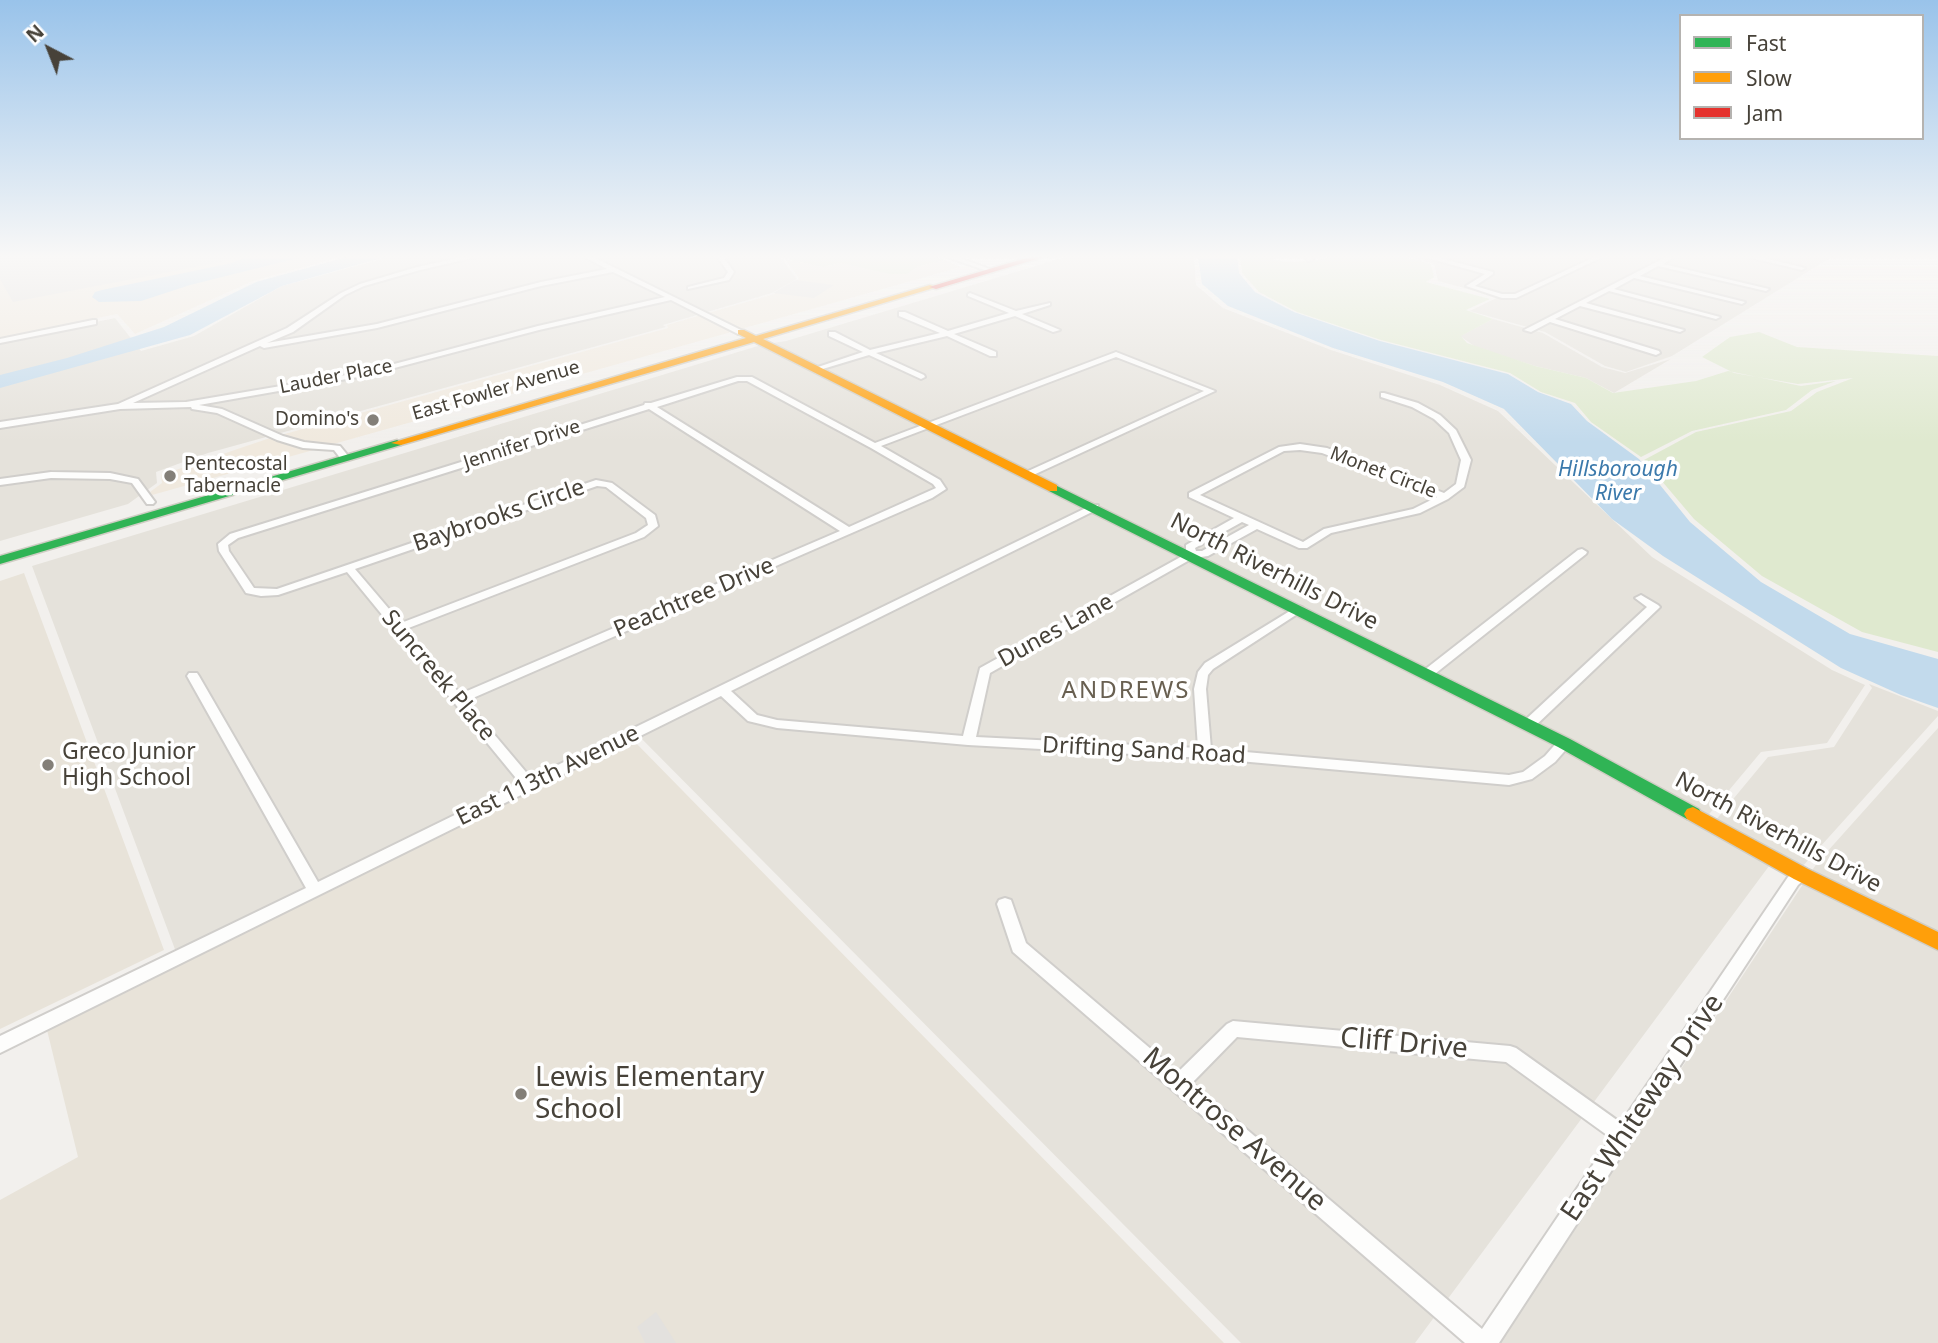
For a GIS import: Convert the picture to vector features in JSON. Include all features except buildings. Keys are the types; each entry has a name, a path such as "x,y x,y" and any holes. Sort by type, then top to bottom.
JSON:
{"main road":[{"name":"East Fowler Avenue","path":"0,560 341,453 801,318"},
{"name":"East Fowler Avenue","path":"747,334 810,318"},
{"name":"North Riverhills Drive","path":"747,334 1564,743 1801,874 1938,942"},
{"name":"East Fowler Avenue","path":"0,546 150,502 341,453"}],"street":[{"path":"0,425 120,405 192,371 253,348 308,318"},
{"path":"253,348 409,318"},
{"name":"Lauder Place","path":"120,405 186,405 364,374 584,318"},
{"name":"North Riverhills Drive","path":"713,318 747,334"},
{"path":"910,318 993,354"},
{"path":"816,369 869,352 1004,318"},
{"path":"1025,318 1056,330"},
{"path":"1528,330 1551,318"},
{"path":"1633,318 1681,330"},
{"path":"1548,319 1656,353"},
{"path":"0,341 93,322"},
{"path":"832,334 921,377"},
{"path":"874,446 1116,355 1211,391 1029,474"},
{"name":"Jennifer Drive","path":"348,567 278,592 250,591 224,551 223,544 234,536 726,380 749,379 874,446 937,482 941,489 929,496"},
{"path":"1256,525 1303,546 1328,531 1416,511 1445,498 1461,485 1466,460 1453,432 1437,417 1415,405 1384,395"},
{"path":"186,405 219,411 280,438 341,453"},
{"path":"648,405 848,531"},
{"name":"Monet Circle","path":"1256,525 1192,495 1282,449 1300,447 1324,450 1445,498"},
{"path":"0,482 51,475 110,476 135,481 150,502"},
{"name":"Baybrooks Circle","path":"348,567 596,483 608,485 651,517 653,526 640,535 398,628"},
{"name":"Peachtree Drive","path":"458,700 929,496"},
{"name":"East 113th Avenue","path":"0,1045 1095,507"},
{"name":"Dunes Lane","path":"1191,555 1190,547 1242,518"},
{"name":"Dunes Lane","path":"968,741 984,671 1191,555 1204,554 1256,525"},
{"path":"1427,674 1582,552"},
{"name":"Suncreek Place","path":"348,567 529,785"},
{"path":"1528,725 1654,607 1641,598"},
{"path":"1205,753 1200,689 1202,675 1209,666 1298,610"},
{"path":"193,676 315,890"},
{"name":"Drifting Sand Road","path":"722,691 753,718 762,722 968,741 1205,753 1509,780 1527,776 1550,759 1564,743"},
{"name":"East Whiteway Drive","path":"1484,1343 1793,881 1801,874"},
{"name":"Montrose Avenue","path":"1005,904 1019,947 1484,1343"},
{"name":"Cliff Drive","path":"1180,1083 1233,1029 1510,1054 1624,1136"}],"shaded area":[{"path":"0,318 99,318 0,338"},
{"path":"115,318 141,351 194,336 226,318 688,318 663,325 666,327 208,453 156,472 157,483 128,504 0,541 0,342"},
{"path":"120,318 171,318 135,334"},
{"path":"692,318 707,318 735,331 330,445 281,435 668,328 667,325"},
{"path":"718,318 781,318 741,329"},
{"path":"864,318 1248,318 1331,350 1440,385 1498,411 1652,557 1832,670 1865,685 1827,743 1761,752 1700,825 1772,862 1415,1343 1241,1343 632,729 176,952 32,566 761,345 786,341"},
{"path":"1494,318 1734,318 1672,356 1626,372 1605,366 1545,332"},
{"path":"1493,319 1543,333 1602,367 1625,373 1671,359 1614,393 1586,378 1477,348 1460,336"},
{"path":"270,438 317,449 152,495 150,492 162,483 161,475"},
{"name":"Greco Junior High School","path":"24,573 164,950 0,1029 0,581"},
{"path":"1869,684 1938,711 1938,716 1801,868 1715,821 1768,757 1834,747 1872,688"},
{"path":"1938,728 1938,1343 1500,1343 1817,863"},
{"name":"Lewis Elementary School","path":"634,741 1224,1343 0,1343 0,1200 78,1157 47,1030"},
{"path":"656,1312 676,1343 645,1343 637,1327"}],"green space":[{"path":"1314,318 1489,318 1493,319 1461,336 1467,343 1535,366 1586,378 1613,393 1696,381 1728,371 1801,386 1836,381 1812,390 1786,410 1692,431 1641,457 1591,422 1575,403 1541,392 1510,373 1381,340"},
{"path":"1759,332 1797,347 1938,356 1938,652 1862,632 1762,576 1694,519 1644,460 1696,432 1791,411 1817,392 1853,378 1798,384 1734,373 1702,357 1730,337"}],"water":[{"path":"183,318 223,318 190,335 0,388 0,375 67,358 164,327"},
{"name":"Hillsborough River","path":"1257,318 1311,318 1380,341 1508,374 1538,392 1571,404 1587,421 1639,459 1690,522 1761,582 1850,634 1938,659 1938,708 1841,668 1663,556 1612,519 1504,409 1443,382 1333,348"}],"traffic: fast":[{"path":"0,560 397,443"},
{"path":"1053,488 1564,743 1693,814"}],"traffic: slow":[{"path":"397,443 828,318"},
{"path":"741,332 1053,488"},
{"path":"1693,814 1801,874 1938,942"}],"place":[{"name":"Domino's","path":"373,420"},
{"name":"Pentecostal Tabernacle","path":"170,476"},
{"name":"Greco Junior High School","path":"48,765"},
{"name":"Lewis Elementary School","path":"521,1094"}],"district":[{"name":"ANDREWS","path":"1126,691"}]}
